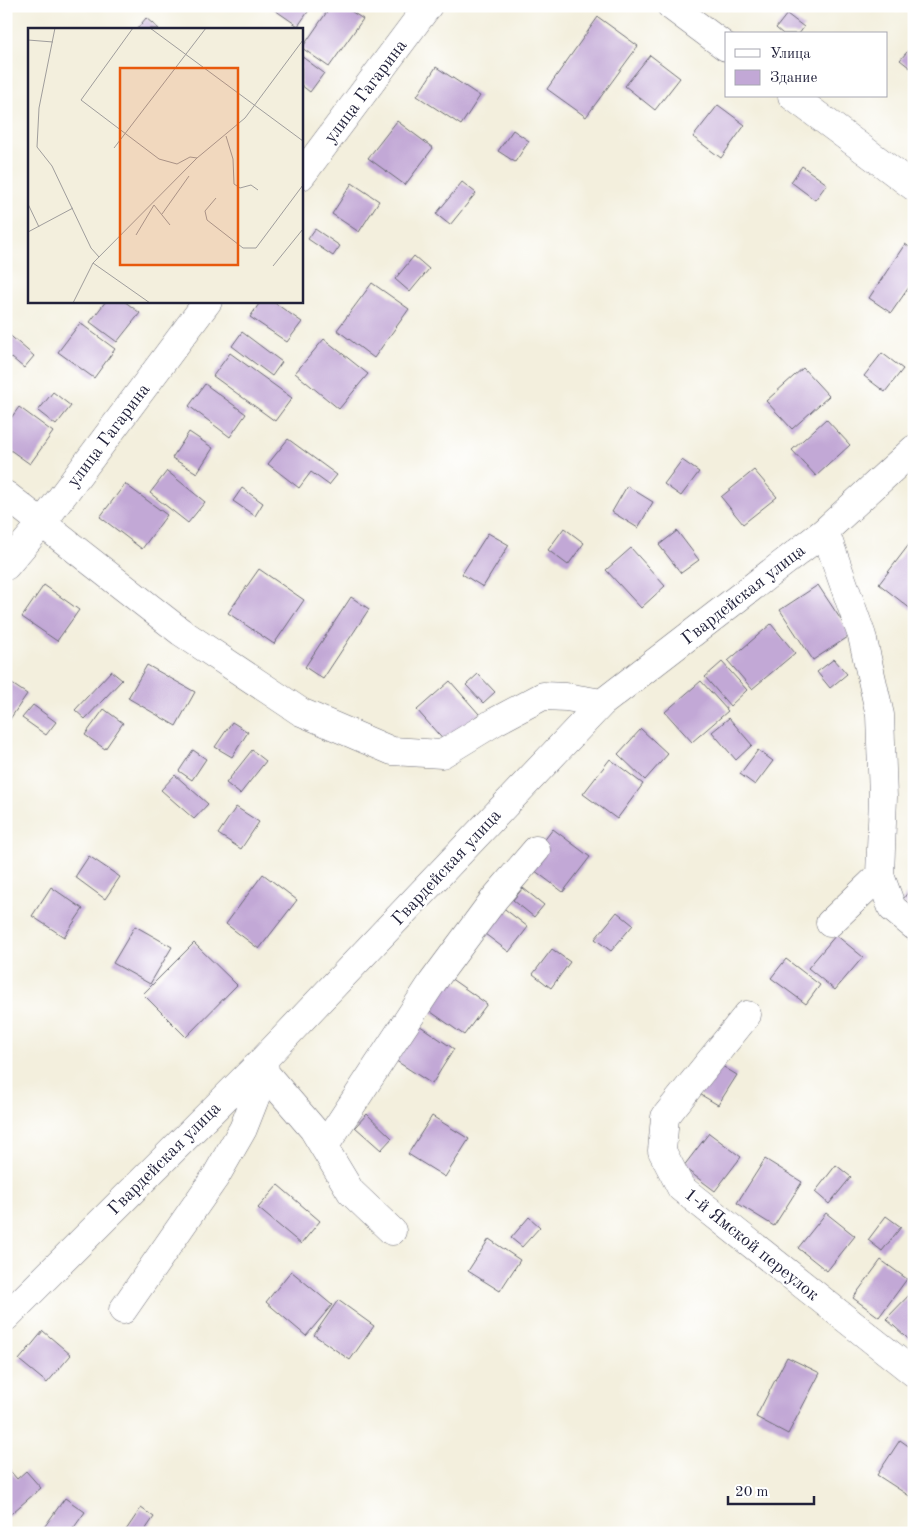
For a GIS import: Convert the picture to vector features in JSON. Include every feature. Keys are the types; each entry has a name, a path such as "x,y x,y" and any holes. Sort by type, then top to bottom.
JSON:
{"street":[{"name":"улица Гагарина","path":"302,175 428,6"},
{"path":"671,6 725,46"},
{"path":"795,98 914,187"},
{"name":"улица Гагарина","path":"6,566 43,522 207,302"},
{"name":"Гвардейская улица","path":"6,1317 265,1066 602,703 825,531 914,449"},
{"path":"6,495 43,522 181,632 301,712 392,751 442,754 496,721 543,696 566,697 602,703"},
{"path":"825,531 862,636 880,715 883,797 880,875 892,908 914,926"},
{"path":"324,1147 432,984 495,898 536,850"},
{"path":"830,923 880,875"},
{"name":"1-й Ямской переулок","path":"747,1015 665,1117 662,1151 681,1188 914,1373"},
{"path":"265,1066 313,1129 351,1192 392,1231"},
{"path":"124,1310 216,1176 243,1129 265,1066"}],"building":[{"path":"269,6 312,6 298,26"},
{"path":"331,6 343,6 363,19 329,67 302,48"},
{"path":"787,14 804,27 800,32 781,32 776,28"},
{"path":"598,17 638,46 586,117 547,89"},
{"path":"146,18 158,28 138,28"},
{"path":"914,44 914,71 900,60"},
{"path":"650,55 680,78 655,110 625,86"},
{"path":"302,57 324,73 310,92 302,86"},
{"path":"436,67 480,96 461,125 417,96"},
{"path":"718,105 745,125 721,158 693,137"},
{"path":"397,121 433,148 405,185 368,158"},
{"path":"513,130 529,141 515,162 498,151"},
{"path":"802,166 827,184 815,200 791,182"},
{"path":"462,182 476,193 450,225 436,214"},
{"path":"352,183 379,201 359,232 332,214"},
{"path":"315,229 340,246 333,256 308,239"},
{"path":"905,244 914,250 914,280 891,313 869,298"},
{"path":"414,256 429,269 410,292 395,279"},
{"path":"372,283 409,309 374,358 337,330"},
{"path":"105,302 125,302 140,313 117,342 90,322"},
{"path":"260,302 273,302 302,322 287,342 250,317"},
{"path":"80,323 115,349 94,378 58,352"},
{"path":"6,332 34,356 24,368 6,353"},
{"path":"242,332 282,362 272,376 232,346"},
{"path":"324,339 368,374 339,409 295,373"},
{"path":"230,353 292,398 275,421 213,376"},
{"path":"882,353 903,369 885,392 864,376"},
{"path":"803,368 829,396 792,429 766,401"},
{"path":"205,384 246,414 230,437 189,406"},
{"path":"53,392 71,406 56,425 38,411"},
{"path":"19,407 53,432 30,464 6,447 6,425"},
{"path":"826,419 850,445 816,476 792,450"},
{"path":"189,432 213,448 197,473 172,458"},
{"path":"288,439 337,475 329,485 311,472 299,488 268,464"},
{"path":"682,460 699,472 681,496 664,484"},
{"path":"754,470 777,497 743,524 721,497"},
{"path":"167,471 205,502 188,523 150,493"},
{"path":"125,484 167,515 142,549 100,517"},
{"path":"627,486 653,502 638,528 612,512"},
{"path":"242,488 263,503 255,516 233,501"},
{"path":"564,528 584,543 568,565 548,550"},
{"path":"677,531 699,560 681,573 659,545"},
{"path":"488,533 509,545 483,587 462,574"},
{"path":"911,542 914,544 914,608 912,610 879,584"},
{"path":"631,548 665,586 641,608 606,570"},
{"path":"259,569 304,600 274,644 228,613"},
{"path":"44,585 79,610 57,641 22,617"},
{"path":"818,585 851,635 813,660 780,610"},
{"path":"351,597 369,609 323,679 305,667"},
{"path":"771,624 795,653 752,689 728,661"},
{"path":"834,659 847,674 830,688 817,672"},
{"path":"722,662 747,690 730,706 705,677"},
{"path":"147,665 195,692 176,726 128,698"},
{"path":"111,671 122,680 85,719 75,710"},
{"path":"478,674 495,692 483,703 466,685"},
{"path":"6,680 27,694 6,725"},
{"path":"450,681 479,714 446,743 417,710"},
{"path":"701,681 728,711 692,742 665,712"},
{"path":"33,705 56,722 46,735 22,718"},
{"path":"104,709 123,723 105,749 85,735"},
{"path":"729,718 752,745 736,760 712,732"},
{"path":"232,722 248,732 232,757 215,747"},
{"path":"641,729 668,754 645,780 618,754"},
{"path":"193,750 206,759 192,780 179,771"},
{"path":"252,750 266,761 240,794 226,783"},
{"path":"758,750 773,761 755,785 740,774"},
{"path":"610,759 643,784 617,819 583,794"},
{"path":"175,775 208,804 194,819 161,790"},
{"path":"236,807 259,822 241,849 218,834"},
{"path":"553,829 590,857 563,892 526,864"},
{"path":"89,856 120,877 105,899 75,877"},
{"path":"263,874 297,900 259,949 226,924"},
{"path":"914,884 914,911 901,902"},
{"path":"51,887 83,909 64,937 32,916"},
{"path":"523,888 544,905 534,917 513,900"},
{"path":"497,903 528,927 509,952 477,928"},
{"path":"617,912 633,925 611,951 595,939"},
{"path":"135,926 172,947 150,984 113,963"},
{"path":"836,935 863,957 835,990 808,968"},
{"path":"194,943 237,985 186,1037 143,994"},
{"path":"552,949 570,962 551,988 533,974"},
{"path":"786,959 820,985 806,1004 771,978"},
{"path":"443,973 487,1004 464,1035 421,1005"},
{"path":"410,1019 454,1049 432,1084 387,1055"},
{"path":"717,1063 737,1075 718,1105 698,1093"},
{"path":"367,1114 392,1138 381,1150 355,1127"},
{"path":"432,1116 469,1139 445,1177 408,1154"},
{"path":"709,1133 741,1157 715,1191 683,1167"},
{"path":"765,1159 802,1182 774,1226 737,1203"},
{"path":"836,1165 851,1177 829,1204 815,1192"},
{"path":"278,1185 320,1221 301,1244 258,1208"},
{"path":"826,1213 855,1236 827,1271 798,1248"},
{"path":"886,1216 901,1227 882,1251 868,1240"},
{"path":"529,1217 540,1227 522,1247 511,1238"},
{"path":"489,1239 520,1260 500,1291 468,1271"},
{"path":"881,1260 907,1279 879,1317 853,1298"},
{"path":"291,1271 332,1305 306,1336 266,1302"},
{"path":"914,1290 914,1344 886,1319"},
{"path":"338,1300 374,1326 350,1360 314,1335"},
{"path":"43,1331 71,1355 47,1383 19,1360"},
{"path":"787,1357 820,1373 788,1434 756,1417"},
{"path":"900,1440 914,1450 914,1499 877,1475"},
{"path":"6,1466 17,1479 26,1471 41,1488 6,1518"},
{"path":"65,1498 85,1512 70,1533 40,1533"},
{"path":"141,1508 154,1517 143,1533 124,1533"}]}
